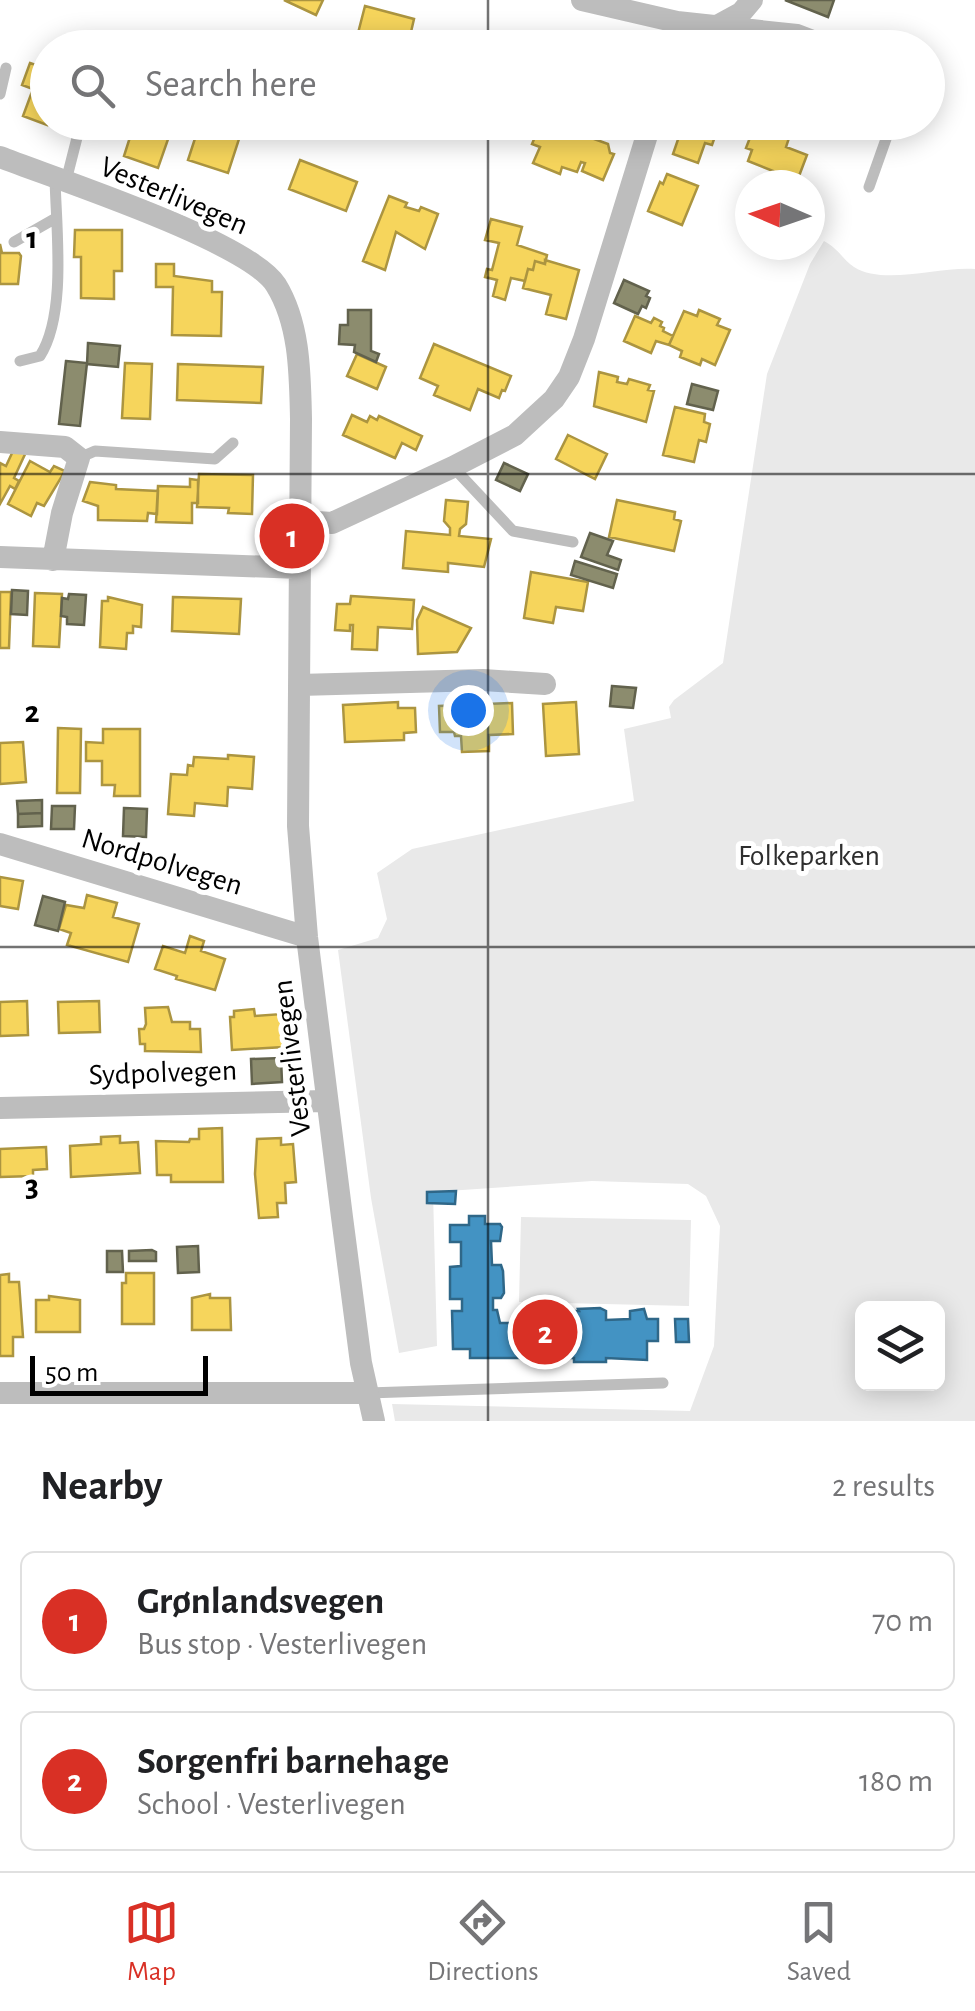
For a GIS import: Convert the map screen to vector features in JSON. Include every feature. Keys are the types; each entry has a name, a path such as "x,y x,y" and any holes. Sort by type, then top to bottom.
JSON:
{"street":[{"path":"582,0 677,22 758,30"},
{"path":"719,25 741,13 752,0"},
{"path":"675,30 677,22"},
{"path":"302,521 332,523 453,468 515,435 543,410 562,388 584,339 646,140"},
{"name":"Vesterlivegen","path":"0,157 226,246 273,280 290,319 300,369 302,521 296,793 307,937 327,1100 359,1346 374,1421"},
{"path":"0,442 65,447 79,458 53,560"},
{"path":"0,557 300,568"},
{"path":"299,685 483,680 544,684"},
{"name":"Nordpolvegen","path":"0,844 307,937"},
{"name":"Sydpolvegen","path":"0,1108 327,1100"},
{"path":"0,1393 368,1394"}],"lane":[{"path":"0,94 6,68"},
{"path":"20,361 40,356 48,343 55,304 60,180 75,140"},
{"path":"869,187 886,140"},
{"path":"14,242 56,218"},
{"path":"79,458 95,451 214,459 233,443"},
{"path":"453,468 514,530 573,542"},
{"path":"368,1394 663,1383"}],"green space":[{"name":"Folkeparken","path":"825,242 850,264 881,275 975,269 975,1421 395,1421 392,1404 690,1411 714,1346 720,1226 706,1196 688,1184 592,1181 433,1192 437,1346 399,1353 371,1198 338,950 378,938 387,919 377,873 412,849 634,801 624,729 671,718 669,707 674,700 723,663 767,374 810,264 812,260 825,260"},
{"path":"521,1217 691,1220 689,1306 519,1302"}],"building: Homes":[{"path":"284,0 323,0 316,15"},
{"path":"365,6 414,19 411,30 359,30"},
{"path":"30,63 30,88 22,85"},
{"path":"30,97 30,119 23,116"},
{"path":"129,140 168,140 158,168 124,156"},
{"path":"194,140 239,140 228,173 188,160"},
{"path":"534,140 597,140 608,144 614,154 603,180 582,171 585,163 581,162 577,172 562,167 560,174 533,163 540,147 532,144"},
{"path":"678,140 714,140 712,145 705,143 698,163 673,154"},
{"path":"749,140 788,140 786,147 807,155 801,170 770,170 748,161 752,150 746,148"},
{"path":"300,160 357,182 346,211 289,189"},
{"path":"667,174 698,186 682,225 648,211"},
{"path":"389,196 407,203 405,207 419,211 421,207 438,214 425,249 396,232 385,270 363,261"},
{"path":"491,219 522,227 517,245 547,255 545,264 535,261 533,270 528,269 525,281 511,278 505,300 493,296 497,280 485,277 487,269 492,270 499,243 485,240"},
{"path":"75,230 122,230 122,271 114,271 114,299 81,298 81,257 74,257"},
{"path":"0,244 2,253 21,256 18,284 0,284"},
{"path":"545,260 579,270 566,319 546,314 551,295 523,288 528,269 533,270 535,261 545,264"},
{"path":"156,264 174,264 174,276 212,281 212,292 222,292 221,336 172,335 173,287 156,287"},
{"path":"699,310 720,319 717,325 730,330 715,365 702,359 700,365 680,357 682,351 669,345 684,311 697,316"},
{"path":"635,316 651,323 654,318 662,322 663,331 673,336 669,345 656,341 651,353 624,341"},
{"path":"434,344 511,376 505,391 499,398 478,389 470,410 434,395 438,386 420,378"},
{"path":"357,354 386,367 377,389 347,376"},
{"path":"125,363 152,364 150,419 122,418"},
{"path":"178,364 263,367 261,403 177,400"},
{"path":"599,372 618,377 617,382 627,384 629,379 650,385 648,390 654,391 646,422 594,406"},
{"path":"675,407 705,414 704,422 710,424 706,442 699,440 694,462 663,455"},
{"path":"352,415 367,422 370,416 377,420 379,416 422,436 416,450 402,443 395,458 343,435"},
{"path":"568,435 607,454 595,479 556,459"},
{"path":"13,451 26,452 14,478 19,481 15,489 10,486 0,504 0,463 6,466"},
{"path":"30,461 50,472 54,466 65,471 44,506 37,503 31,516 8,504"},
{"path":"199,474 253,475 252,514 228,513 229,508 197,507"},
{"path":"190,479 198,480 198,503 192,503 192,523 156,522 158,486 190,487"},
{"path":"90,482 116,485 116,489 158,491 157,514 148,513 147,521 98,520 98,506 83,501"},
{"path":"446,500 468,502 466,524 459,536 491,539 484,567 448,563 448,572 403,568 406,531 450,535 444,521"},
{"path":"617,500 675,512 674,519 681,521 674,551 609,537"},
{"path":"531,572 588,582 583,611 556,607 553,623 524,618"},
{"path":"0,592 11,592 9,648 0,648"},
{"path":"35,593 62,594 59,647 33,646"},
{"path":"351,596 414,600 412,629 378,627 377,650 352,649 353,625 350,631 335,630 337,604 350,604"},
{"path":"108,597 142,605 141,627 133,626 133,633 127,633 126,649 100,647 102,601 108,601"},
{"path":"173,597 241,599 239,634 172,631"},
{"path":"423,607 471,628 457,652 418,654 417,620"},
{"path":"398,702 398,708 415,708 416,732 404,733 404,740 345,742 343,705"},
{"path":"576,702 579,754 546,756 543,704"},
{"path":"512,703 513,734 489,735 489,751 462,752 461,736 440,732 439,706"},
{"path":"58,728 81,729 80,793 57,793"},
{"path":"103,729 140,729 140,796 114,796 115,785 102,785 102,761 86,761 86,742 103,743"},
{"path":"23,742 26,782 0,784 0,743"},
{"path":"228,755 254,757 252,789 228,787 227,806 195,803 194,816 168,814 171,774 187,775 194,757 228,759"},
{"path":"0,877 23,881 18,909 0,906"},
{"path":"87,895 117,903 113,917 139,924 128,962 67,945 71,933 59,929 66,905 84,908"},
{"path":"190,936 204,941 201,951 225,959 215,990 155,969 163,946 185,953"},
{"path":"27,1001 28,1035 0,1036 0,1002"},
{"path":"99,1001 100,1032 59,1033 58,1002"},
{"path":"168,1007 172,1022 190,1022 190,1029 200,1029 201,1052 145,1051 139,1029 146,1024 145,1008"},
{"path":"254,1009 255,1016 282,1014 284,1047 232,1050 230,1017 234,1017 234,1011"},
{"path":"222,1128 223,1182 171,1182 171,1175 157,1175 156,1141 189,1142 199,1139 199,1129"},
{"path":"120,1136 120,1143 138,1142 140,1173 71,1177 70,1146 101,1144 101,1137"},
{"path":"281,1138 281,1145 293,1144 296,1182 285,1183 286,1203 277,1203 278,1217 259,1218 257,1139"},
{"path":"46,1147 47,1169 33,1170 33,1176 0,1177 0,1149"},
{"path":"126,1273 154,1273 154,1324 122,1324 122,1283 126,1283"},
{"path":"9,1274 9,1282 19,1282 23,1337 13,1337 13,1356 0,1356 0,1275"},
{"path":"210,1294 210,1298 230,1298 231,1330 192,1330 192,1298"},
{"path":"49,1296 80,1300 80,1332 36,1332 36,1300 49,1300"}],"building: Schools":[{"path":"456,1191 455,1204 427,1203 427,1192"},
{"path":"469,1216 485,1216 485,1224 502,1227 500,1241 491,1241 492,1265 501,1265 503,1271 504,1293 501,1298 493,1298 493,1310 497,1310 500,1323 527,1323 530,1314 557,1314 561,1321 573,1320 573,1311 600,1308 606,1311 606,1320 630,1319 630,1311 644,1309 647,1319 658,1319 658,1341 647,1341 647,1360 470,1358 470,1349 453,1349 452,1311 462,1311 462,1299 450,1299 450,1267 461,1266 461,1242 450,1242 450,1225 469,1225"},
{"path":"675,1319 688,1319 689,1342 676,1342"}],"building: Industry":[{"path":"785,0 834,0 828,17"},
{"path":"624,280 649,291 646,308 642,306 638,314 614,303"},
{"path":"348,310 371,310 371,351 379,354 376,362 354,352 355,345 339,344 340,325 348,325"},
{"path":"88,343 120,346 118,367 87,364"},
{"path":"66,361 87,363 80,426 59,424"},
{"path":"692,384 718,391 713,410 687,404"},
{"path":"504,463 528,474 520,491 496,480"},
{"path":"590,533 613,541 607,555 621,560 618,570 581,557"},
{"path":"575,561 617,574 613,588 571,575"},
{"path":"12,590 28,591 27,615 11,614"},
{"path":"69,594 86,595 84,625 67,624 67,617 61,616 62,598 68,599"},
{"path":"612,686 636,688 633,708 610,706"},
{"path":"42,800 42,813 18,814 17,801"},
{"path":"52,806 75,806 74,829 51,829"},
{"path":"124,808 147,809 146,837 123,836"},
{"path":"42,813 42,826 18,827 18,814"},
{"path":"43,896 65,902 58,931 35,925"},
{"path":"281,1058 282,1082 252,1084 251,1059"},
{"path":"198,1246 199,1272 178,1273 177,1247"},
{"path":"107,1251 122,1251 123,1272 107,1272"},
{"path":"129,1251 156,1252 156,1261 129,1261"}],"place":[{"name":"Grønlandsvegen","path":"292,536"},
{"name":"Sorgenfri barnehage","path":"545,1332"}]}
